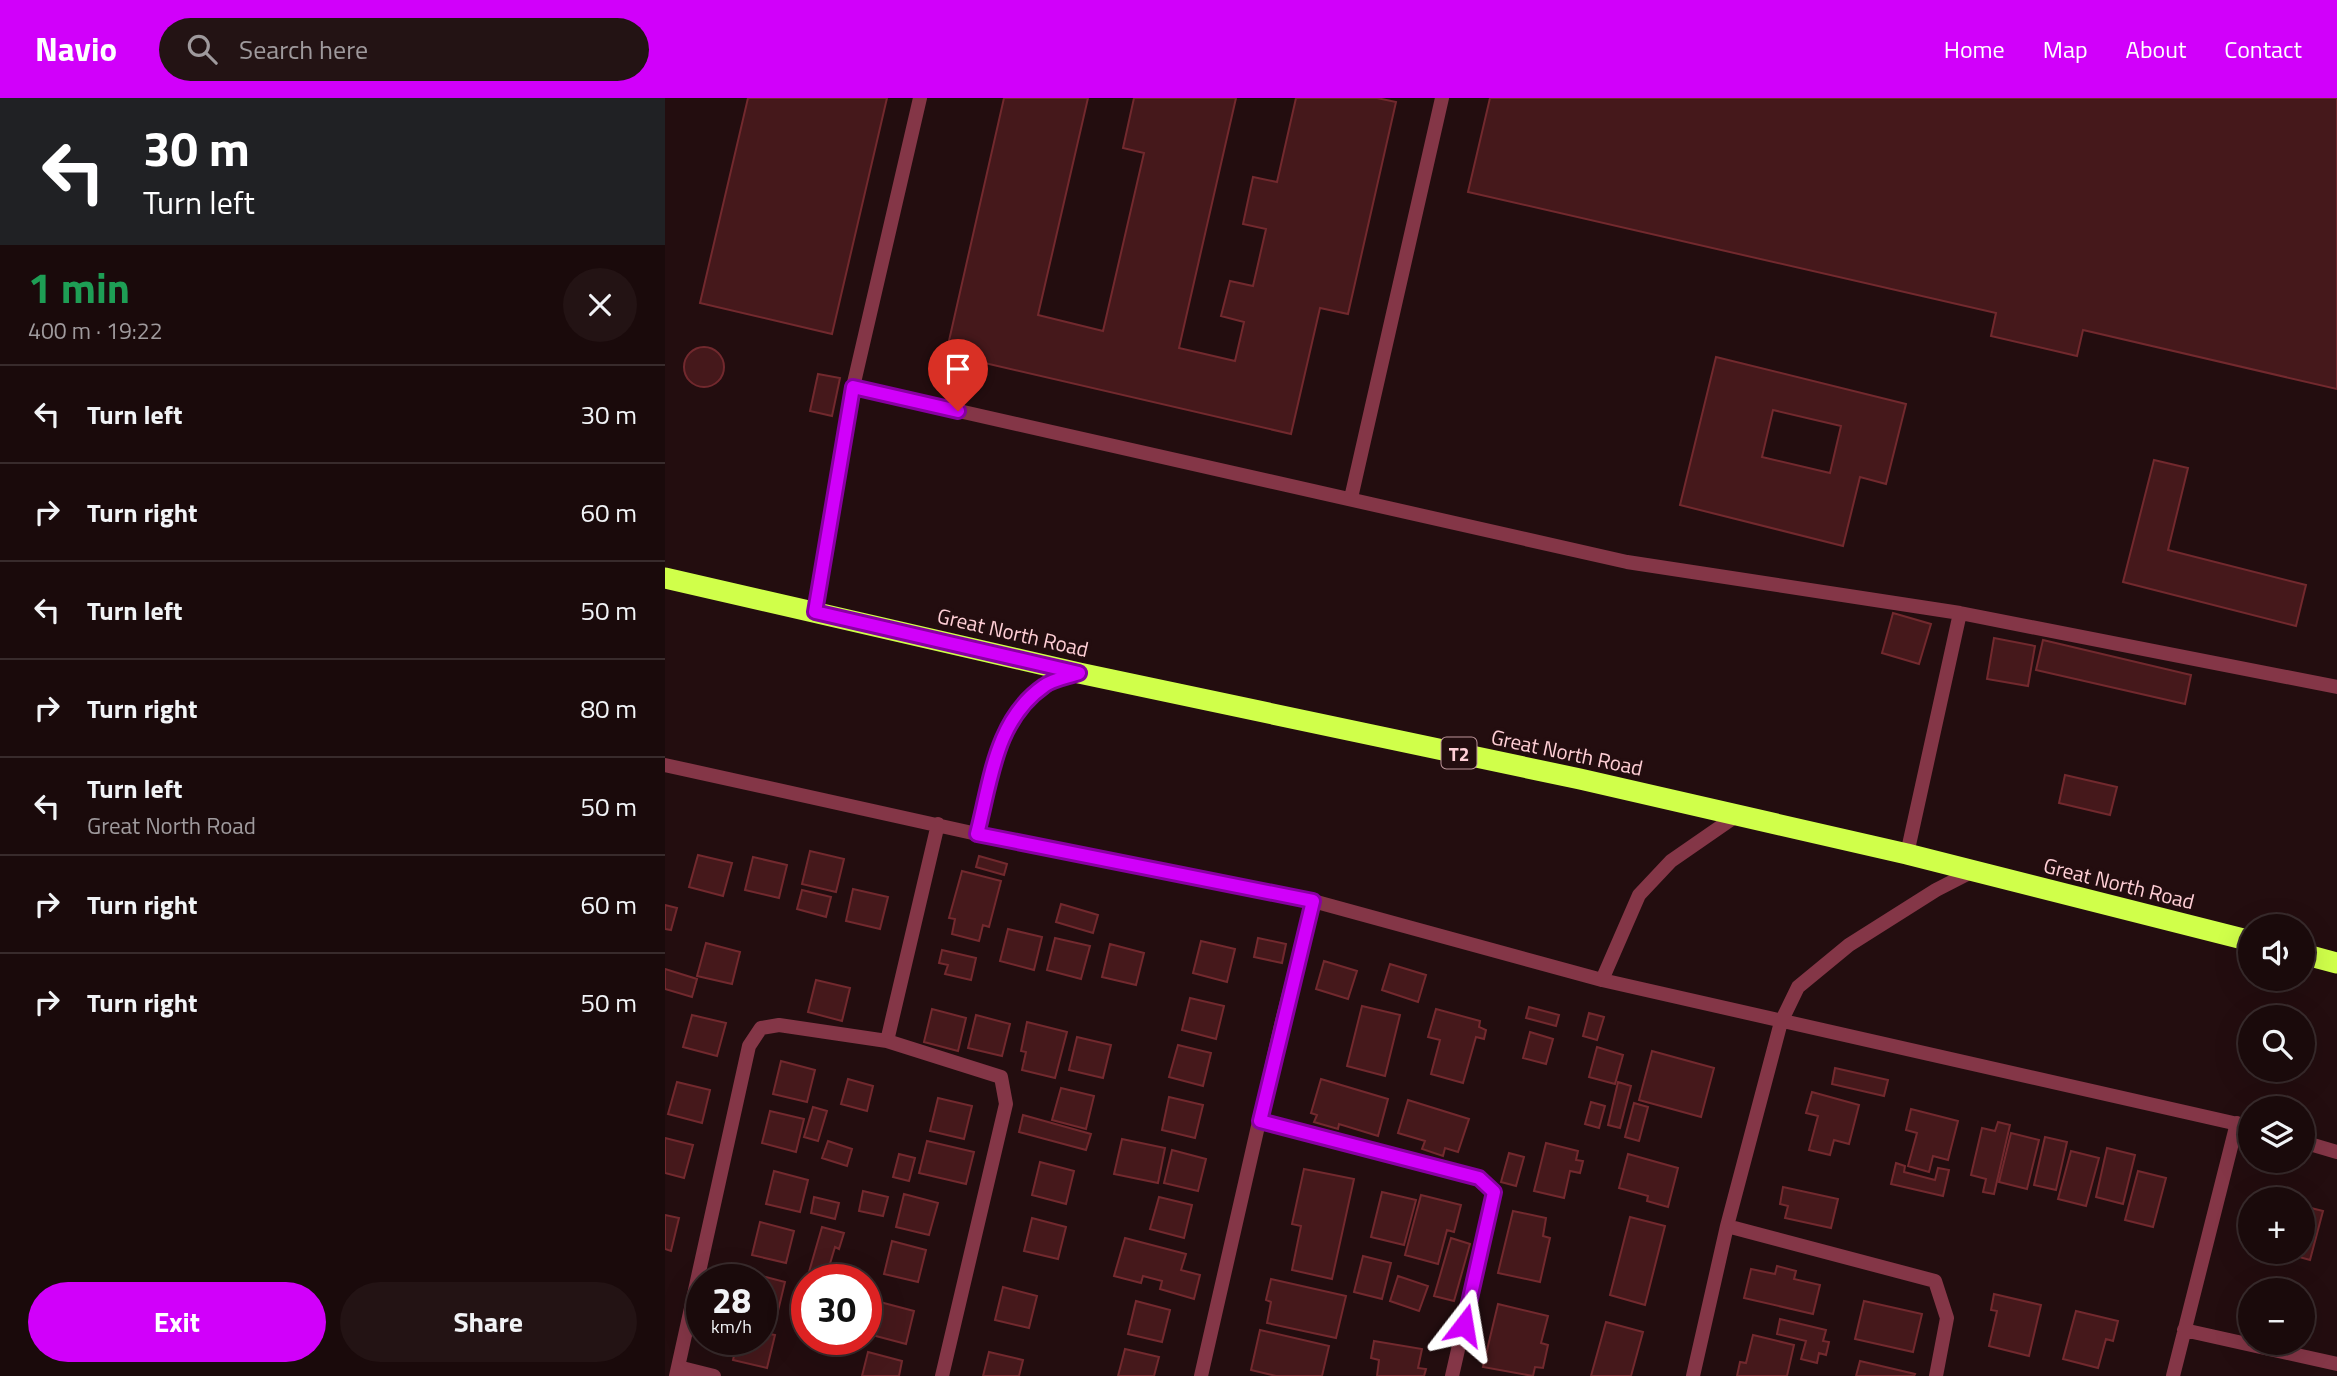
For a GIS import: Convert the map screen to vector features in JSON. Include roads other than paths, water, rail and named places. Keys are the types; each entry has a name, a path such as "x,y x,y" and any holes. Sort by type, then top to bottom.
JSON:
{"highway":[{"name":"Great North Road","path":"665,578 1079,673 1580,779 1907,854 2238,938"},
{"path":"2315,957 2337,963"}],"street":[{"path":"815,612 853,387 920,98"},
{"path":"1351,498 1442,98"},
{"path":"853,387 1627,562 1960,612 2337,687"},
{"path":"1907,854 1960,612"},
{"path":"977,834 1004,729 1022,704 1046,684 1079,673"},
{"path":"665,765 977,834 1313,901 1602,980 2238,1124"},
{"path":"1602,980 1639,895 1671,861 1736,816"},
{"path":"887,1041 938,824"},
{"path":"1693,1376 1727,1226 1781,1022 1798,987 1849,945 1936,890 1973,872"},
{"path":"1201,1376 1313,901"},
{"path":"714,1376 677,1371 749,1046 761,1028 779,1025 887,1041 1001,1077 1006,1104 941,1376"},
{"path":"1260,1121 1479,1178 1494,1192 1452,1376"},
{"path":"2173,1376 2238,1142"},
{"path":"2315,1146 2337,1152"},
{"path":"1727,1226 1935,1281 1947,1318 1936,1376"},
{"path":"2184,1330 2337,1364"}]}
